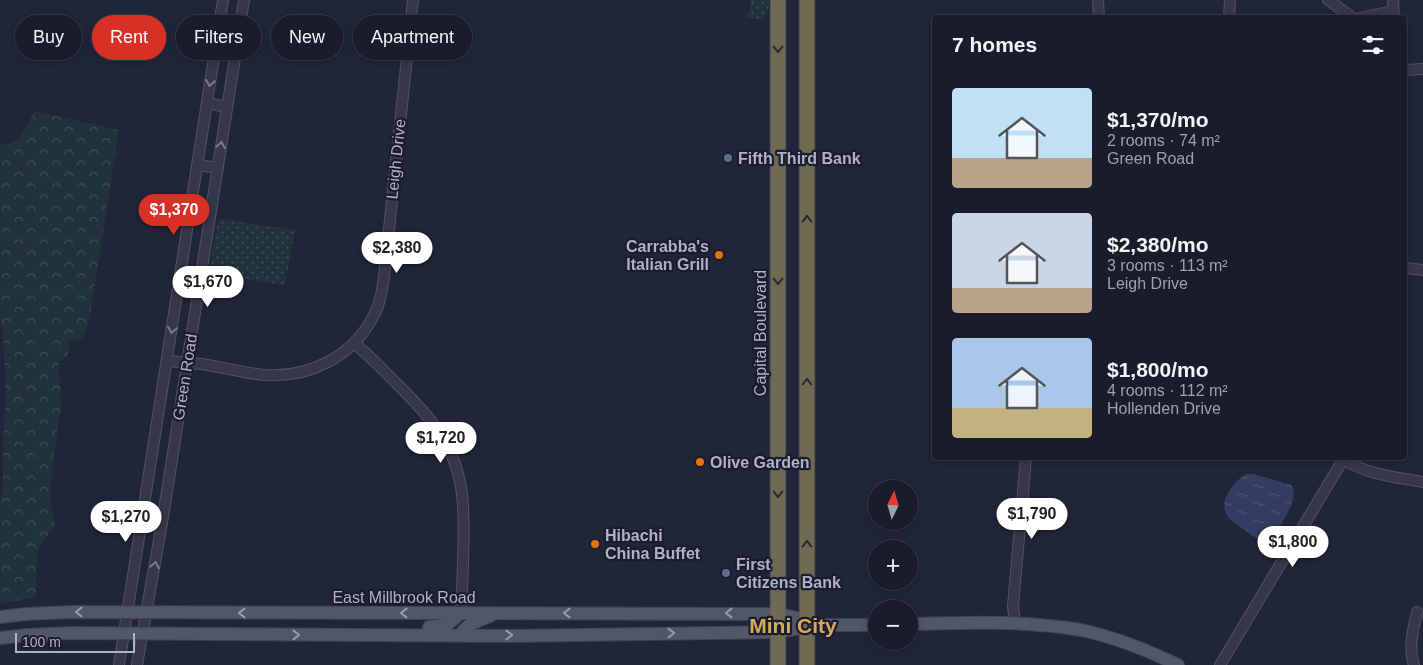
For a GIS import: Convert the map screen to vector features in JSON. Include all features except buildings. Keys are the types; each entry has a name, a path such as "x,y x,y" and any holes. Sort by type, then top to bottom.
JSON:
{"highway":[{"name":"Capital Boulevard","path":"778,0 778,665"},
{"path":"807,0 811,624 807,665"}],"main road":[{"name":"East Millbrook Road","path":"0,617 42,613 127,612 778,614 811,624"},
{"path":"375,636 404,627 443,626 451,622 460,613"},
{"path":"460,635 465,628 475,621 500,613"},
{"path":"0,638 55,634 375,636 778,632 811,624 868,625"},
{"path":"918,624 1015,624 1059,627 1091,633 1151,652 1178,665"}],"street":[{"name":"Green Road","path":"119,665 224,0"},
{"name":"Green Road","path":"137,665 244,0"},
{"name":"Leigh Drive","path":"167,361 266,375 300,373 323,365 338,357 354,343 373,317 382,287 413,0"},
{"path":"1098,0 1099,15"},
{"path":"1229,15 1230,0"},
{"path":"1328,0 1349,15"},
{"path":"1371,15 1393,9"},
{"path":"1407,70 1423,69"},
{"path":"207,103 228,107"},
{"path":"197,164 218,168"},
{"path":"1407,268 1423,270"},
{"path":"354,343 414,400 431,419 447,444 462,494 462,600 460,613"},
{"path":"1015,624 1012,606 1026,460"},
{"path":"1220,665 1343,460"},
{"path":"1347,460 1358,468 1369,472 1423,482"},
{"path":"1414,665 1411,647 1417,612"}],"green space":[{"path":"750,0 769,0 768,12 761,20 747,17 746,13 750,12"},
{"path":"34,111 119,130 89,322 82,339 70,341 68,354 59,363 61,407 52,469 50,501 55,525 39,548 36,572 36,597 0,604 0,500 3,488 6,394 0,317 0,145 13,142 22,134"},
{"path":"218,219 295,230 285,285 209,274"}],"water":[{"path":"1246,474 1254,474 1291,485 1293,490 1292,503 1285,517 1275,535 1267,540 1261,540 1253,536 1231,520 1225,511 1225,499 1228,493 1236,482"}],"place":[{"name":"Fifth Third Bank","path":"728,158"},
{"name":"Carrabba's Italian Grill","path":"719,255"},
{"name":"Olive Garden","path":"700,462"},
{"name":"Hibachi China Buffet","path":"595,544"},
{"name":"First Citizens Bank","path":"726,573"}],"district":[{"name":"Mini City","path":"793,625"}]}
